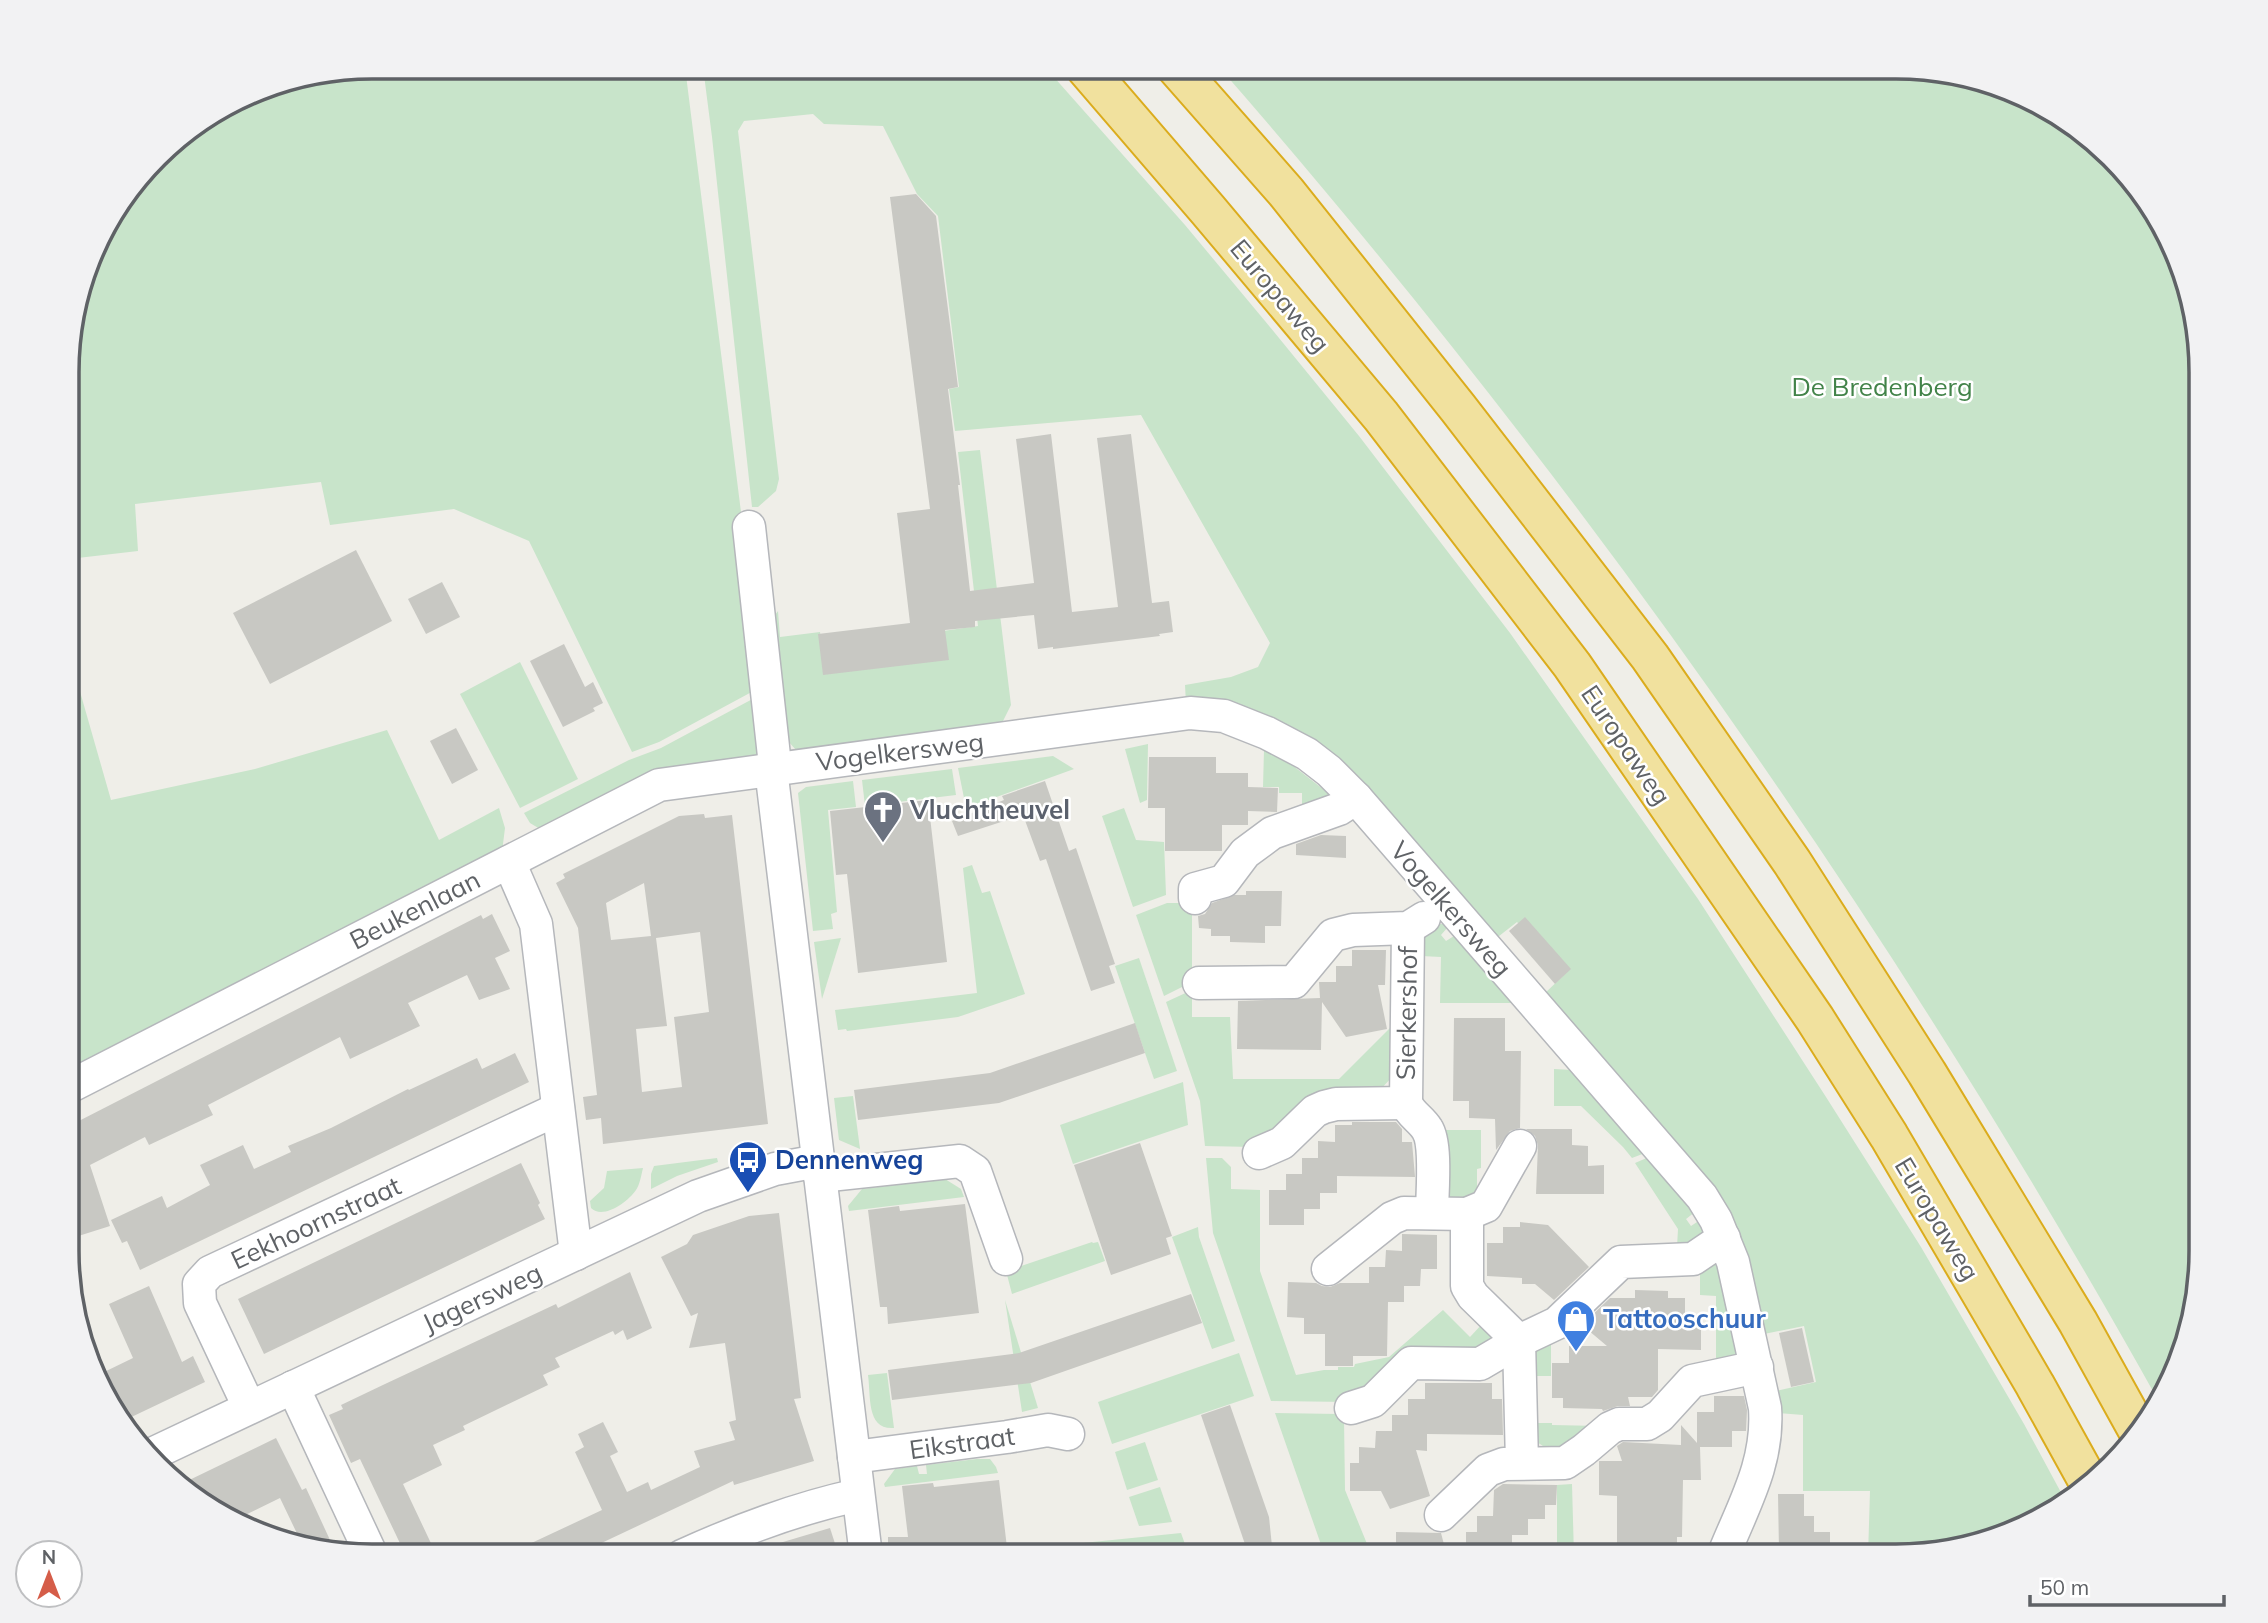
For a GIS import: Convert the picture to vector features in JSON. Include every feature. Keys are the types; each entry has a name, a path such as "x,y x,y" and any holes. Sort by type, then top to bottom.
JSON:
{"highway":[{"name":"Europaweg","path":"1095,79 1381,416 1572,666 1815,1019 1874,1113 2035,1385 2085,1475"},
{"path":"1186,79 1311,225 1458,408 1650,657 1792,862 1927,1073 2078,1322 2134,1423"}],"street":[{"path":"749,527 774,756 771,769 864,1544"},
{"name":"Vogelkersweg","path":"771,769 1190,713 1224,716 1267,733 1307,754 1329,771 1356,798 1702,1197 1724,1238 1733,1262 1765,1408 1767,1430 1764,1454 1728,1544"},
{"name":"Beukenlaan","path":"79,1082 659,785 771,769"},
{"path":"1195,898 1195,889 1224,881 1245,853 1272,832 1339,809 1356,798"},
{"path":"509,862 536,924 576,1254"},
{"name":"Sierkershof","path":"1199,983 1294,982 1333,935 1353,930 1408,928 1446,903"},
{"name":"Sierkershof","path":"1259,1153 1282,1143 1315,1111 1324,1107 1336,1104 1406,1103 1408,928"},
{"path":"1406,1103 1427,1128 1432,1139 1432,1213"},
{"name":"Eekhoornstraat","path":"249,1407 200,1303 198,1284 210,1272 558,1109"},
{"path":"1328,1269 1392,1218 1404,1213 1467,1214 1486,1206 1520,1146"},
{"name":"Jagersweg","path":"158,1451 698,1196 775,1169 960,1161 975,1171 1006,1259"},
{"path":"1467,1214 1468,1286 1473,1296 1519,1341 1522,1463"},
{"path":"1351,1408 1373,1401 1411,1363 1480,1364 1557,1323 1621,1262 1693,1259 1724,1238"},
{"path":"1441,1516 1488,1470 1504,1464 1565,1463 1610,1428 1619,1424 1647,1423 1660,1416 1692,1381 1756,1367"},
{"path":"293,1387 366,1544"},
{"name":"Eikstraat","path":"854,1457 1048,1430 1068,1434"},
{"path":"712,1544 820,1503 858,1495"}],"green space":[{"path":"687,79 741,512 759,688 659,742 632,752 529,541 454,509 330,525 321,482 135,504 138,551 79,558 79,353 89,296 109,242 139,193 179,151 209,128 242,109 278,94 334,81"},
{"path":"705,79 1056,79 1185,225 1265,321 1359,436 1510,633 1698,899 1826,1097 1921,1247 2061,1493 2008,1522 1953,1539 1915,1544 1868,1544 1870,1491 1803,1491 1803,1415 1777,1413 1771,1392 1816,1382 1804,1326 1759,1335 1742,1261 1543,995 1565,974 1517,922 1494,940 1336,764 1186,704 1185,685 1231,677 1258,667 1270,643 1141,415 955,431 949,389 959,387 938,216 917,194 883,126 824,124 813,114 744,121 738,131 779,479 776,491 758,507 752,507"},
{"name":"De Bredenberg","path":"1229,79 1934,81 1990,94 2043,118 2089,151 2117,179 2140,209 2159,242 2174,278 2184,315 2189,353 2189,1270 2184,1308 2174,1345 2153,1392 2057,1225 1951,1050 1840,879 1724,710 1604,544 1480,382"},
{"path":"980,450 1011,705 1001,725 797,751 779,731 767,626 778,611 780,637 820,632 826,673 943,631 978,626 958,452"},
{"path":"520,662 578,779 520,808 460,694"},
{"path":"79,688 111,800 255,769 387,730 439,840 499,808 505,828 502,852 79,1068"},
{"path":"760,695 759,756 540,829 530,823 524,813 629,760 661,748"},
{"path":"1148,744 1147,800 1140,803 1125,749"},
{"path":"1264,750 1292,765 1328,793 1327,800 1302,811 1302,793 1279,793 1279,787 1263,787"},
{"path":"1053,756 1074,769 966,808 958,768"},
{"path":"952,769 956,795 865,806 862,780"},
{"path":"853,781 856,807 828,810 837,912 831,914 833,929 813,931 798,793 806,787"},
{"path":"1124,808 1136,840 1164,842 1166,895 1133,907 1102,816"},
{"path":"972,865 982,893 990,891 1025,994 958,1017 838,1030 835,1010 977,993 963,868"},
{"path":"1167,903 1192,903 1192,982 1164,996 1136,915"},
{"path":"1436,924 1444,924 1447,928 1441,935 1446,941 1454,936 1512,1003 1440,1003 1441,957 1421,956 1416,943"},
{"path":"841,938 822,999 814,942"},
{"path":"1139,958 1177,1071 1154,1079 1115,966"},
{"path":"1192,990 1192,1017 1230,1017 1233,1079 1339,1079 1398,1020 1394,1075 1378,1092 1253,1147 1205,1146 1200,1101 1166,1002"},
{"path":"1554,1069 1572,1070 1645,1153 1632,1158 1581,1106 1554,1106"},
{"path":"1183,1082 1188,1125 1073,1164 1060,1125"},
{"path":"853,1096 860,1149 839,1140 834,1098"},
{"path":"1441,1130 1481,1130 1481,1168 1477,1169 1477,1193 1467,1204 1450,1203 1440,1192"},
{"path":"1649,1157 1695,1212 1686,1219 1691,1226 1700,1220 1704,1228 1699,1241 1677,1247 1678,1229 1635,1163"},
{"path":"717,1158 718,1162 677,1176 651,1189 654,1166"},
{"path":"1206,1158 1222,1158 1231,1167 1231,1189 1260,1190 1260,1271 1296,1375 1338,1370 1338,1367 1354,1367 1355,1364 1389,1357 1443,1310 1470,1337 1483,1323 1490,1334 1489,1347 1350,1402 1271,1401 1213,1233"},
{"path":"643,1168 636,1190 627,1200 608,1211 591,1208 590,1201 604,1188 607,1171"},
{"path":"945,1179 961,1189 964,1197 849,1211 848,1206 862,1189"},
{"path":"1198,1227 1199,1237 1235,1341 1212,1349 1172,1237"},
{"path":"1098,1242 1105,1261 1012,1294 1006,1271"},
{"path":"1716,1258 1738,1356 1716,1367 1716,1296 1700,1295 1700,1267"},
{"path":"1005,1300 1038,1408 1022,1412"},
{"path":"1551,1339 1551,1376 1530,1376 1530,1351"},
{"path":"1239,1353 1254,1396 1112,1444 1098,1402"},
{"path":"887,1373 894,1428 879,1424 874,1418 870,1402 868,1375"},
{"path":"1275,1413 1339,1414 1344,1418 1345,1490 1367,1544 1321,1544"},
{"path":"1530,1423 1600,1426 1574,1447 1546,1448 1537,1442"},
{"path":"1145,1442 1158,1480 1127,1490 1115,1452"},
{"path":"990,1459 998,1473 885,1487 884,1484 895,1469 917,1466 919,1474 927,1474 926,1465"},
{"path":"1572,1484 1574,1544 1557,1544 1557,1485"},
{"path":"1160,1487 1172,1522 1139,1526 1129,1497"},
{"path":"1181,1533 1185,1544 1073,1544"}],"building":[{"path":"916,194 936,216 958,387 948,389 970,591 1034,583 1016,439 1051,434 1072,612 1118,607 1097,438 1131,434 1152,603 1169,601 1173,632 1159,634 1160,636 1038,649 1034,615 975,621 975,627 945,630 949,660 823,675 818,634 910,623 897,513 930,509 890,197"},
{"path":"356,550 392,621 270,684 233,613"},
{"path":"442,582 460,617 426,634 408,599"},
{"path":"564,644 585,687 593,682 603,703 593,708 595,711 563,727 530,661"},
{"path":"456,728 478,770 452,784 430,741"},
{"path":"1149,757 1216,757 1216,773 1248,773 1248,787 1278,788 1277,812 1248,811 1248,825 1222,825 1222,851 1165,851 1165,808 1148,808"},
{"path":"1045,781 1069,851 1076,848 1115,964 1109,966 1115,983 1091,991 1046,859 1040,861 1023,815 958,836 952,821 1004,800 1002,796"},
{"name":"Vluchtheuvel","path":"928,800 947,962 858,973 847,874 836,875 830,811"},
{"path":"704,814 705,818 732,815 768,1124 603,1144 601,1118 586,1120 583,1097 597,1095 578,928 556,883 565,878 563,874 679,816","holes":["644,883 651,936 611,940 606,903","700,932 709,1012 674,1017 682,1087 642,1092 636,1029 667,1026 656,938"]},
{"path":"1321,835 1346,836 1346,858 1296,855 1296,844"},
{"path":"1246,891 1282,891 1281,926 1265,926 1265,943 1230,942 1230,936 1211,936 1211,929 1199,928 1198,916 1205,914 1212,903 1234,895 1246,895"},
{"path":"492,914 510,951 495,958 510,989 479,1000 467,975 408,1003 420,1026 350,1059 340,1037 208,1105 213,1115 149,1145 145,1137 90,1165 110,1226 79,1236 79,1121 481,915 483,919"},
{"path":"1525,917 1571,969 1555,984 1509,931"},
{"path":"1352,950 1386,950 1385,985 1378,985 1387,1029 1346,1037 1322,1002 1321,1050 1237,1049 1238,1001 1320,998 1319,982 1336,982 1336,966 1352,966"},
{"path":"1454,1018 1505,1018 1505,1051 1521,1051 1520,1128 1510,1131 1496,1150 1495,1119 1469,1118 1469,1101 1453,1101"},
{"path":"1135,1023 1145,1053 999,1103 858,1120 854,1090 990,1073"},
{"path":"515,1053 529,1082 140,1270 127,1241 122,1243 111,1220 162,1196 167,1208 210,1185 200,1165 243,1145 254,1169 291,1152 288,1146 477,1058 482,1069"},
{"path":"1352,1122 1396,1122 1402,1129 1402,1142 1412,1142 1415,1177 1337,1176 1337,1193 1320,1193 1320,1209 1304,1209 1304,1225 1269,1225 1269,1190 1286,1190 1286,1174 1302,1174 1302,1158 1318,1158 1318,1141 1335,1142 1335,1125 1352,1125"},
{"path":"1526,1129 1572,1129 1572,1145 1588,1146 1588,1166 1604,1165 1604,1194 1536,1194 1538,1145 1535,1136"},
{"path":"1140,1143 1172,1236 1166,1238 1171,1254 1111,1275 1074,1165"},
{"path":"521,1163 545,1219 264,1354 238,1299"},
{"path":"965,1204 979,1313 888,1324 887,1307 880,1307 868,1210 899,1206 900,1211"},
{"path":"779,1213 801,1398 794,1399 814,1461 734,1485 733,1481 599,1544 530,1544 602,1510 575,1452 584,1447 578,1434 603,1422 618,1452 610,1456 627,1492 648,1482 651,1490 700,1467 694,1451 735,1440 729,1422 736,1420 725,1343 689,1348 698,1313 691,1316 661,1257 687,1244 693,1235 749,1216"},
{"path":"1520,1222 1548,1225 1589,1267 1554,1300 1535,1284 1522,1284 1522,1278 1487,1276 1487,1243 1503,1243 1503,1227 1520,1227"},
{"path":"1402,1234 1437,1235 1437,1269 1421,1269 1420,1286 1404,1286 1404,1302 1388,1302 1387,1356 1353,1356 1353,1366 1325,1366 1325,1334 1304,1334 1304,1318 1287,1317 1288,1282 1316,1283 1330,1287 1340,1283 1369,1283 1369,1267 1385,1267 1386,1250 1402,1251"},
{"path":"630,1272 652,1328 627,1340 623,1330 615,1335 613,1331 555,1358 560,1367 543,1375 548,1385 463,1426 465,1430 433,1445 442,1465 403,1484 431,1544 400,1544 360,1459 351,1463 329,1415 343,1409 341,1405 556,1304 558,1308"},
{"path":"149,1286 182,1362 193,1356 205,1382 130,1417 105,1372 133,1358 109,1304"},
{"path":"1635,1290 1668,1291 1668,1298 1685,1298 1685,1314 1701,1314 1701,1350 1658,1349 1658,1390 1652,1397 1628,1397 1630,1406 1618,1406 1603,1411 1563,1408 1563,1398 1552,1398 1552,1363 1569,1363 1569,1346 1607,1346 1582,1325 1610,1298 1635,1298"},
{"path":"1191,1294 1202,1323 1031,1383 892,1400 888,1370 1019,1353"},
{"path":"1802,1328 1814,1382 1791,1387 1779,1333"},
{"path":"1425,1383 1492,1383 1492,1399 1502,1399 1503,1435 1427,1434 1427,1451 1416,1450 1430,1496 1390,1509 1381,1491 1350,1491 1350,1463 1359,1463 1359,1447 1375,1448 1376,1431 1392,1431 1392,1415 1408,1415 1408,1399 1425,1399"},
{"path":"1714,1396 1744,1396 1747,1410 1746,1431 1732,1431 1732,1447 1700,1447 1701,1480 1683,1480 1682,1537 1677,1537 1677,1544 1617,1544 1617,1496 1599,1495 1599,1461 1622,1461 1617,1446 1623,1442 1681,1445 1681,1425 1697,1443 1697,1412 1714,1412"},
{"path":"1230,1405 1269,1517 1272,1544 1245,1544 1201,1415"},
{"path":"276,1438 302,1490 306,1488 331,1541 297,1534 280,1498 245,1515 189,1480"},
{"path":"999,1480 1007,1544 888,1544 888,1537 908,1537 902,1486 933,1483 934,1487"},
{"path":"1503,1484 1557,1485 1556,1505 1545,1505 1545,1519 1528,1519 1528,1535 1512,1535 1512,1544 1466,1544 1466,1532 1477,1532 1477,1516 1493,1516 1494,1490"},
{"path":"1778,1494 1804,1494 1804,1516 1814,1516 1814,1532 1830,1532 1830,1544 1779,1544"},
{"path":"830,1528 835,1544 776,1544"},
{"path":"1396,1532 1441,1533 1444,1544 1396,1544"}],"place":[{"name":"Vluchtheuvel","path":"883,844"},
{"name":"Dennenweg","path":"748,1194"},
{"name":"Tattooschuur","path":"1576,1353"}]}
